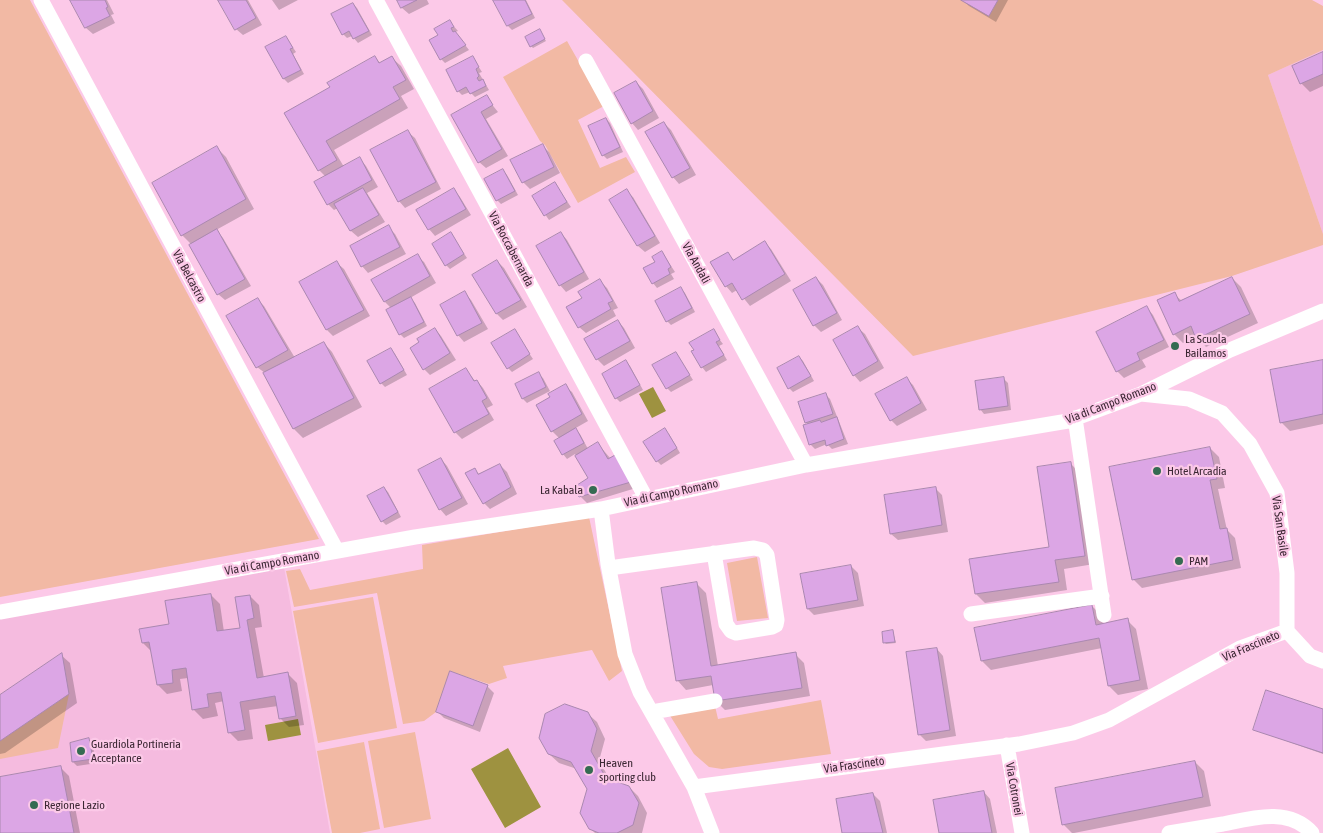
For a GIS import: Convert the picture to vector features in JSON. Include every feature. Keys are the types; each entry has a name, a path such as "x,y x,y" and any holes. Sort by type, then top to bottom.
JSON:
{"street":[{"name":"Via Belcastro","path":"41,0 337,551"},
{"name":"Via Roccabernarda","path":"376,0 646,498"},
{"name":"Via Andali","path":"586,61 806,465"},
{"name":"Via di Campo Romano","path":"0,612 415,537 601,508 806,465 1068,421 1141,394 1230,350 1323,311"},
{"name":"Via San Basile","path":"1141,394 1189,399 1222,413 1250,444 1277,493 1287,573 1287,631"},
{"path":"1075,418 1104,615"},
{"path":"601,508 609,568 625,654 638,688 694,787 712,833"},
{"path":"609,568 754,548 763,550 765,552 777,620 776,625 736,633 731,631 726,624 714,554"},
{"path":"971,614 1102,596"},
{"path":"1287,631 1310,656 1323,661"},
{"name":"Via Frascineto","path":"694,787 1057,737 1091,728 1109,720 1240,648 1287,631"},
{"path":"652,712 715,701"},
{"name":"Via Cotronei","path":"1007,745 1022,833"},
{"path":"1169,833 1262,817 1280,817 1300,824 1312,833"}],"shaded area":[{"path":"0,0 30,0 319,539 0,597"},
{"path":"562,0 1312,0 1323,6 1323,50 1268,75 1323,234 1323,245 1232,276 913,356"},
{"path":"567,41 604,106 578,120 600,168 626,157 635,172 578,203 503,77"},
{"path":"1323,50 1323,234 1268,75"},
{"path":"653,387 666,411 652,418 639,394"},
{"path":"589,517 622,671 609,681 592,650 503,666 507,678 489,684 451,672 436,712 424,721 403,724 377,593 294,607 286,571 300,569 310,590 423,569 422,545"},
{"path":"757,557 768,618 737,621 727,563"},
{"name":"Regione Lazio","path":"284,567 330,833 0,833 0,619"},
{"path":"373,597 397,728 318,743 293,611"},
{"path":"69,694 58,748 0,759 0,741"},
{"path":"821,700 831,754 722,769 709,767 694,754 669,714 715,706 718,719"},
{"path":"298,719 301,735 268,741 265,725"},
{"path":"415,732 431,819 384,828 368,741"},
{"path":"364,742 380,829 360,833 332,833 317,751"},
{"path":"508,748 541,807 505,828 471,769"}],"building":[{"path":"70,0 105,0 110,16 85,28"},
{"path":"218,0 246,0 256,18 235,30"},
{"path":"397,0 417,0 401,8"},
{"path":"493,0 525,0 532,14 507,26"},
{"path":"961,0 998,0 989,16"},
{"path":"353,3 369,31 353,39 349,31 342,35 331,14"},
{"path":"450,20 454,27 451,28 453,32 455,31 466,45 440,60 429,40 438,35 434,29"},
{"path":"540,29 545,39 530,47 525,37"},
{"path":"286,36 293,48 290,49 301,70 283,79 265,47"},
{"path":"1323,52 1323,74 1300,84 1292,66"},
{"path":"375,56 379,63 392,56 406,80 393,87 400,99 326,141 337,160 318,171 284,113 330,87 327,83"},
{"path":"473,56 479,67 476,69 479,76 477,78 479,81 483,79 486,86 470,94 466,87 457,92 446,70"},
{"path":"636,81 653,111 631,124 614,93"},
{"path":"487,95 493,105 481,112 502,149 478,163 451,115"},
{"path":"606,118 620,147 602,156 588,126"},
{"path":"664,122 690,168 672,178 645,132"},
{"path":"408,130 436,182 398,202 370,150"},
{"path":"543,144 554,167 522,183 510,160"},
{"path":"217,146 246,199 181,236 152,183"},
{"path":"360,157 372,180 327,205 314,182"},
{"path":"503,169 515,191 496,201 484,179"},
{"path":"555,182 567,202 544,216 532,196"},
{"path":"363,188 379,215 350,231 334,204"},
{"path":"454,188 466,209 428,230 416,210"},
{"path":"627,189 655,236 637,246 609,200"},
{"path":"389,225 400,247 361,267 350,246"},
{"path":"217,229 245,279 217,295 189,245"},
{"path":"451,232 464,254 445,266 432,244"},
{"path":"561,232 584,272 559,286 536,246"},
{"path":"765,241 785,274 742,300 732,283 725,287 710,262 728,252 733,260"},
{"path":"662,251 671,267 668,269 670,274 652,284 643,268 655,262 652,257"},
{"path":"418,254 430,276 384,302 371,280"},
{"path":"497,260 521,300 496,314 472,275"},
{"path":"337,261 364,310 326,330 299,282"},
{"path":"816,277 837,313 813,326 793,290"},
{"path":"1232,277 1250,314 1196,339 1191,326 1173,335 1157,300 1175,292 1179,301"},
{"path":"600,279 613,301 608,303 611,309 578,328 566,307 582,298 578,292"},
{"path":"681,287 692,308 666,322 655,301"},
{"path":"465,291 482,323 457,336 440,305"},
{"path":"411,297 424,322 399,335 386,310"},
{"path":"258,298 288,350 256,368 226,316"},
{"path":"1147,306 1164,340 1137,353 1140,360 1116,372 1096,332"},
{"path":"618,320 630,341 596,360 584,339"},
{"path":"858,326 878,361 853,376 833,340"},
{"path":"435,328 450,353 423,370 410,348 419,342 417,339"},
{"path":"515,329 530,354 507,369 491,343"},
{"path":"714,329 720,340 716,342 724,355 701,368 691,351 694,350 689,343"},
{"path":"324,342 354,398 293,429 263,373"},
{"path":"391,348 404,370 380,384 367,361"},
{"path":"676,352 690,375 666,389 652,365"},
{"path":"799,356 811,376 788,389 777,368"},
{"path":"626,360 640,385 615,399 602,374"},
{"path":"1323,360 1323,414 1280,423 1270,370"},
{"path":"466,368 474,381 477,380 487,398 482,401 489,414 454,433 429,389"},
{"path":"539,372 546,387 522,399 515,384"},
{"path":"907,377 921,403 890,421 875,394"},
{"path":"1004,377 1008,406 979,410 975,381"},
{"path":"566,384 582,414 551,432 536,405 550,397 548,394"},
{"path":"826,393 833,414 805,423 798,402"},
{"path":"837,417 844,439 826,446 825,440 809,445 803,425"},
{"path":"576,428 584,443 562,455 554,441"},
{"path":"665,428 677,448 656,462 643,442"},
{"path":"598,442 608,459 615,455 631,482 579,497 574,487 588,478 575,456"},
{"path":"1210,447 1217,479 1210,480 1220,529 1227,528 1233,560 1132,580 1109,467"},
{"path":"441,458 462,498 439,510 418,470"},
{"path":"1071,462 1085,556 1055,560 1059,582 975,594 969,559 1049,547 1037,467"},
{"path":"500,464 511,487 483,504 465,473 475,468 478,474"},
{"path":"384,487 398,512 381,522 367,496"},
{"path":"936,487 942,525 890,534 884,495"},
{"path":"851,565 858,600 807,609 800,574"},
{"path":"697,582 711,666 796,652 802,688 715,701 711,676 676,681 661,588"},
{"path":"211,594 217,631 240,628 235,597 250,595 254,618 247,620 257,678 288,672 296,716 279,719 275,696 240,702 245,730 228,733 221,692 207,694 209,707 192,710 186,668 172,670 173,683 157,685 149,642 142,643 139,629 169,624 165,601"},
{"path":"1092,605 1096,625 1128,618 1140,680 1108,686 1099,638 981,661 974,628"},
{"path":"893,630 895,642 883,643 882,632"},
{"path":"937,648 950,730 918,735 906,652"},
{"path":"62,653 69,694 0,741 0,695"},
{"path":"450,671 488,685 473,726 436,712"},
{"path":"1266,690 1323,709 1323,753 1253,730"},
{"name":"Heaven sporting club","path":"565,704 588,712 597,729 591,751 606,778 629,786 639,803 633,825 617,833 599,833 589,829 580,813 587,789 571,762 548,754 539,738 545,714"},
{"name":"Guardiola Portineria Acceptance","path":"89,738 93,759 72,762 70,743"},
{"path":"1195,761 1203,797 1062,825 1055,788"},
{"name":"Regione Lazio","path":"61,766 74,833 0,833 0,777"},
{"path":"984,791 992,833 939,833 933,800"},
{"path":"873,793 883,833 842,833 836,799"}],"place":[{"name":"La Scuola Bailamos","path":"1175,346"},
{"name":"Hotel Arcadia","path":"1157,471"},
{"name":"La Kabala","path":"593,490"},
{"name":"PAM","path":"1179,561"},
{"name":"Guardiola Portineria Acceptance","path":"81,751"},
{"name":"Heaven sporting club","path":"589,770"},
{"name":"Regione Lazio","path":"34,805"}]}
